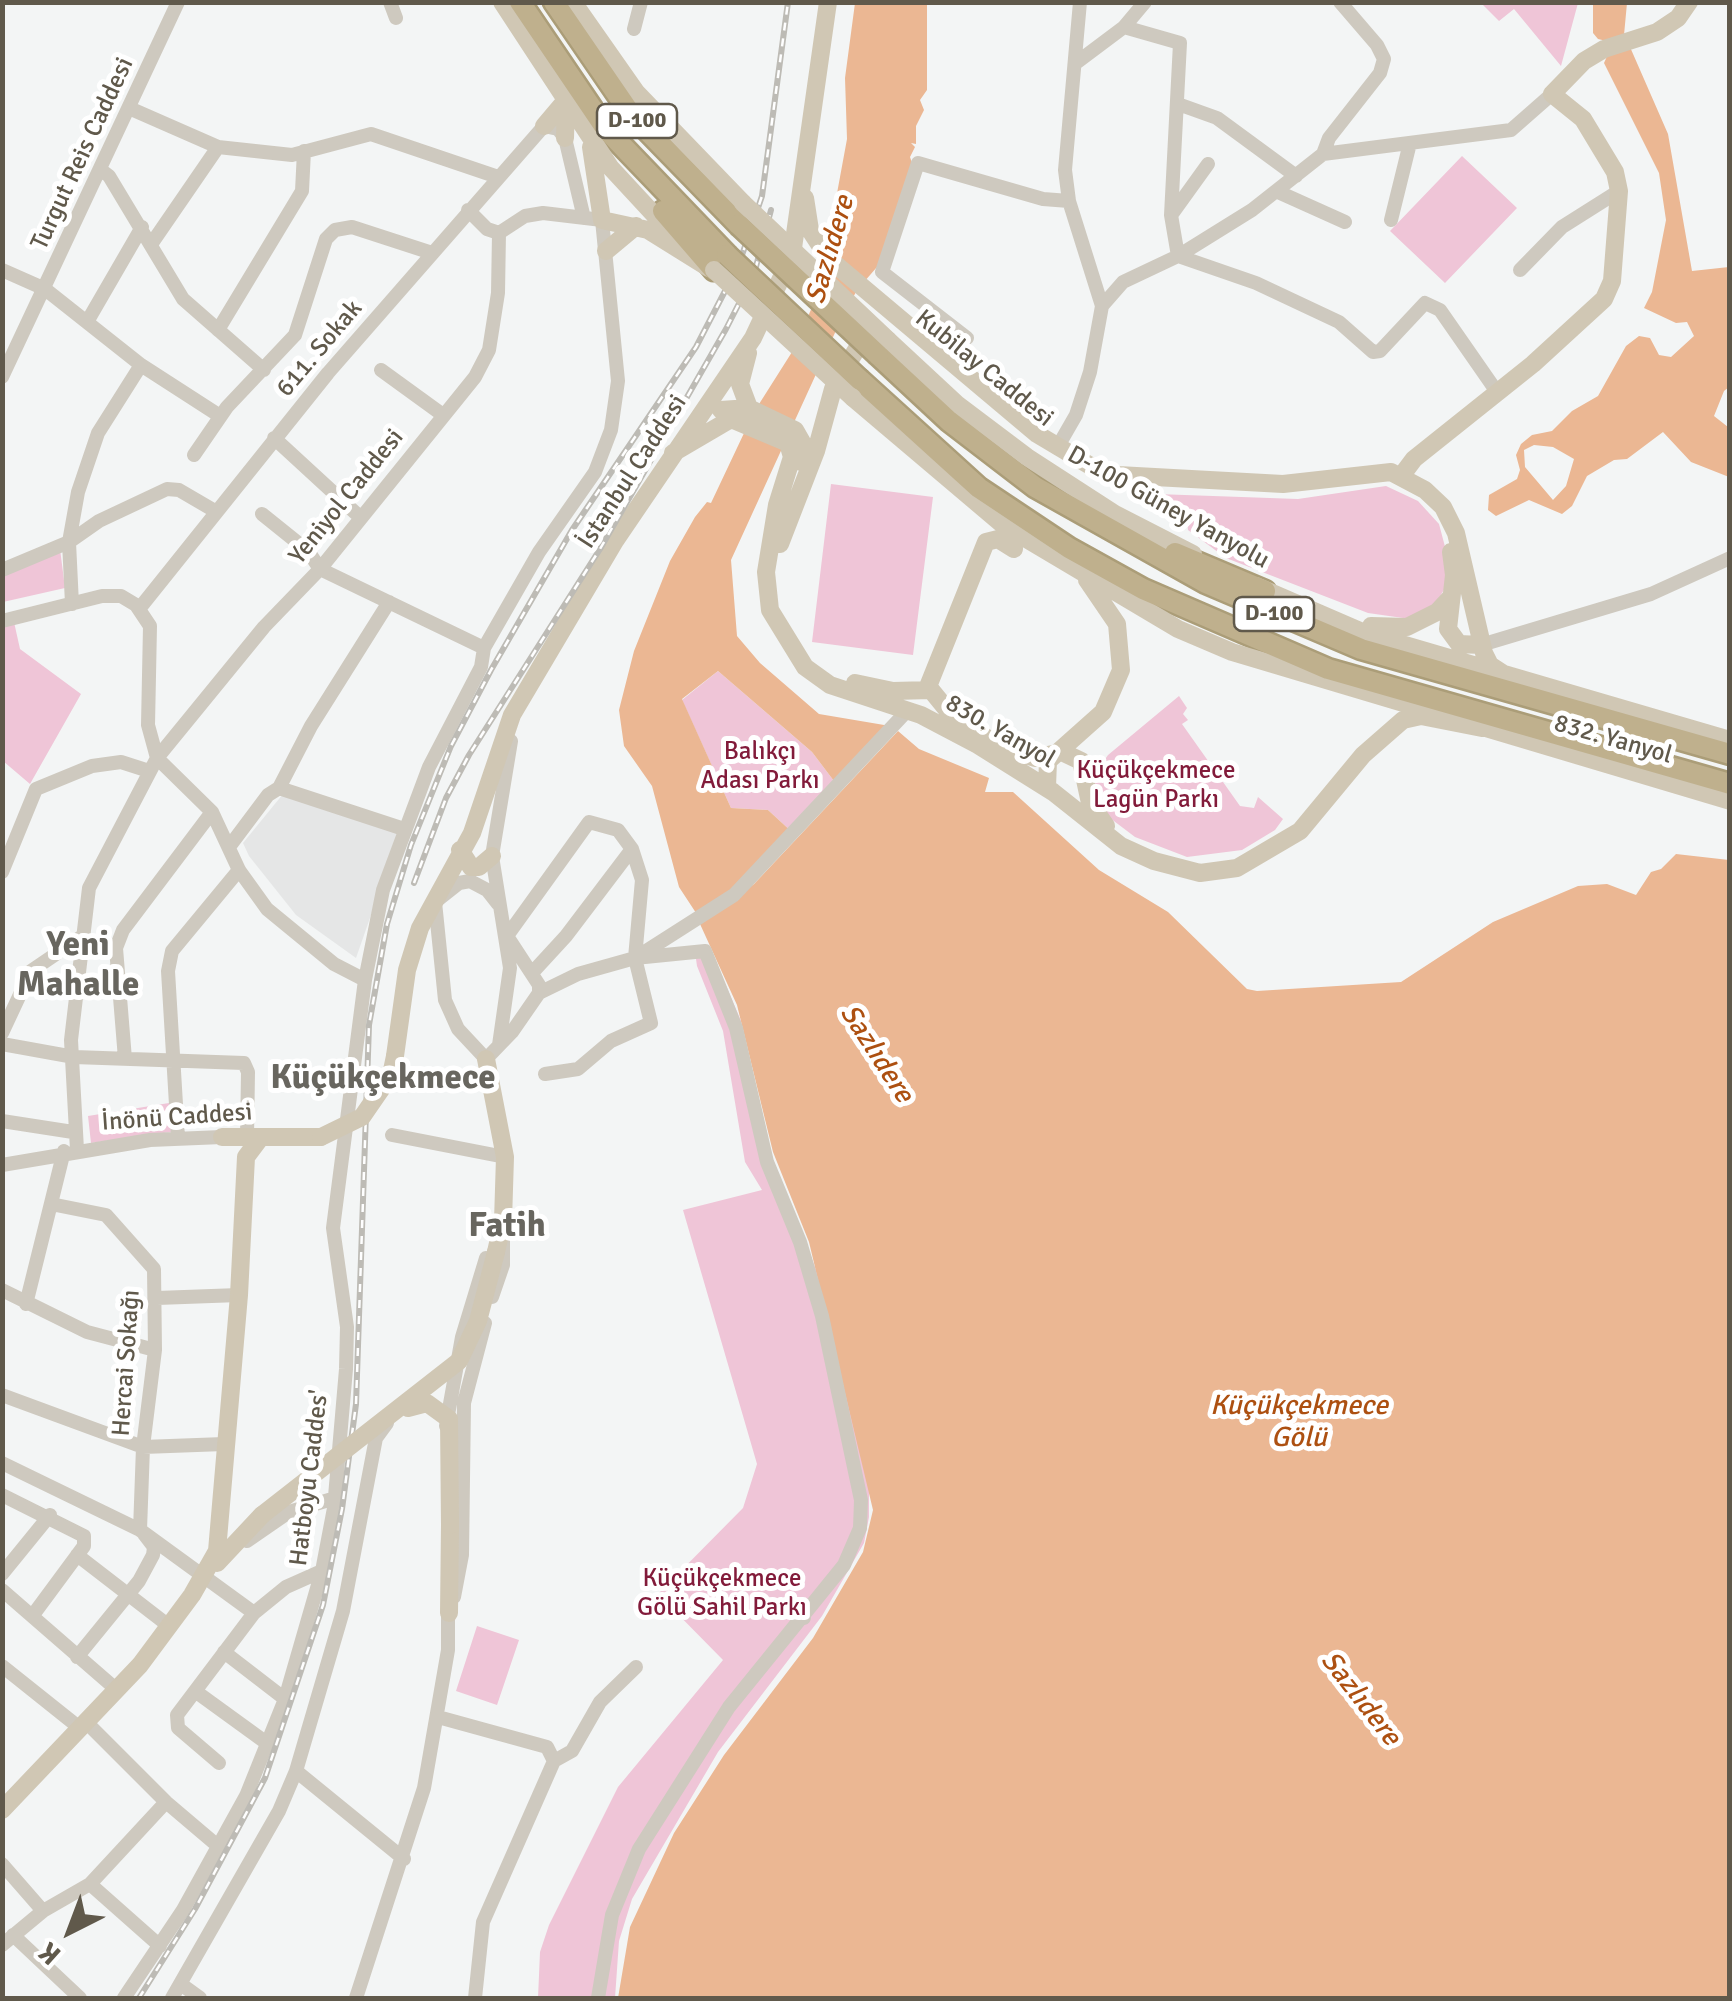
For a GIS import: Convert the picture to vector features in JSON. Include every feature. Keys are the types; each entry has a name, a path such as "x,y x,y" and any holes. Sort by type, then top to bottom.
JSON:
{"highway":[{"name":"D-100","path":"520,2 564,72 720,262 856,389 968,479 1100,568 1276,648 1364,680 1730,784"},
{"name":"D-100","path":"554,2 630,113 739,225 883,348 981,447 1061,505 1206,584 1323,635 1730,754"},
{"path":"1061,505 1083,509 1265,591"},
{"path":"1136,602 1281,658 1364,680"}],"main road":[{"path":"502,2 631,193 720,262"},
{"name":"D-100 Güney Yanyolu","path":"573,2 636,92 883,348 1051,474 1115,514 1265,591 1333,619 1510,678 1730,740"},
{"name":"İstanbul Caddesi","path":"460,850 472,833 512,715 673,453 752,338 792,255 828,2"},
{"path":"1510,678 1490,665 1480,645 1456,533 1443,507 1402,475 1414,459 1604,299 1612,280 1619,191 1615,172 1583,119 1552,94 1584,60 1604,49 1658,32 1678,18 1689,2"},
{"path":"544,126 566,100"},
{"path":"565,138 566,100"},
{"path":"586,131 593,219 636,226 720,262"},
{"path":"803,193 810,230 829,259"},
{"path":"606,251 636,226"},
{"path":"792,255 829,259"},
{"name":"Kubilay Caddesi","path":"829,259 1057,448 1118,475 1284,484 1374,472 1402,475"},
{"path":"673,453 711,414 746,415 792,436 807,425 874,319 865,290"},
{"name":"Kubilay Caddesi","path":"874,319 889,323 1051,456 1107,483 1140,488 1307,494 1380,480 1397,483 1436,514 1445,532 1454,575 1450,598"},
{"path":"746,415 740,384 752,338"},
{"name":"830. Yanyol","path":"833,389 816,451 778,550 782,615 804,653 820,668 869,688 928,694 953,717 1001,747 1035,758 1060,752"},
{"path":"856,389 1003,525 1178,629 1232,652 1482,728"},
{"name":"830. Yanyol","path":"792,436 804,452 770,536 766,572 770,610 805,667 830,685 908,718 1050,789 1120,846 1182,870 1219,872 1237,868 1273,850 1320,798 1330,795 1363,755 1403,720 1421,716 1482,728"},
{"path":"908,718 936,712 928,694 986,542 998,539 1014,548"},
{"path":"1060,752 1078,757 1085,773 1076,788 1050,789 1046,766 1060,752 1102,712 1121,670 1118,624 1081,572"},
{"path":"1333,619 1394,629 1426,619 1450,598"},
{"path":"1450,598 1446,622 1451,637 1460,644 1480,645"},
{"name":"832. Yanyol","path":"1482,728 1730,801"},
{"name":"830. Yanyol","path":"1085,773 1090,803 1104,825 1139,848 1182,863 1200,866 1238,858 1299,825"},
{"path":"460,850 471,867 479,867 492,856"},
{"name":"İnönü Caddesi","path":"222,1137 321,1137 362,1117 391,1075 407,970 420,928 460,850"},
{"path":"2,1810 117,1690 211,1567 262,1515 459,1361 478,1321 499,1243 505,1157 492,1052"},
{"path":"222,1137 246,1157"},
{"path":"211,1567 217,1550 239,1296 246,1157 254,1137"},
{"path":"398,1412 421,1402 435,1406 448,1419 449,1612"},
{"path":"221,1498 239,1517 262,1515"}],"street":[{"name":"Turgut Reis Caddesi","path":"2,377 178,2"},
{"path":"390,2 396,18"},
{"path":"634,29 642,2"},
{"path":"1057,448 1076,415 1090,372 1102,306 1069,201 1065,170 1080,2"},
{"path":"1076,63 1124,27 1145,2"},
{"path":"1324,154 1329,138 1380,73 1384,59 1377,45 1340,2"},
{"path":"1124,27 1180,43 1171,214 1178,256"},
{"path":"1102,306 1123,282 1178,256 1324,154 1510,130 1552,94"},
{"path":"1178,104 1217,118 1296,176"},
{"path":"129,108 218,146 292,155 371,134 498,177"},
{"path":"544,126 558,129 565,138"},
{"name":"611. Sokak","path":"139,609 274,438 544,126"},
{"name":"Hatboyu Caddes'","path":"124,1998 219,1847 268,1744 322,1571 343,1422 347,1328 333,1228 364,980 383,890 436,752 481,667 484,648 539,552 594,472 611,430 618,380 606,251 565,138"},
{"path":"1391,220 1410,143"},
{"path":"152,243 218,146"},
{"path":"218,330 302,190 304,151"},
{"path":"968,338 882,272 918,163 1042,199 1069,201"},
{"path":"1171,214 1208,164"},
{"path":"101,170 142,227 183,299 264,370"},
{"path":"1276,191 1345,222"},
{"path":"1520,270 1562,227 1619,191"},
{"path":"468,210 487,229 499,233 525,216 593,219"},
{"path":"88,322 142,227"},
{"path":"194,455 220,416 295,335 326,239 335,230 352,227 432,254"},
{"name":"Yeniyol Caddesi","path":"70,1151 81,937 89,888 153,764 264,627 320,569 476,376 489,350 498,293 499,233"},
{"path":"1178,256 1256,283 1339,322 1373,352 1380,351 1425,303 1440,310 1497,392"},
{"path":"2,270 45,289 141,365 220,416"},
{"path":"72,604 69,542 78,492 98,433 141,365"},
{"path":"381,370 442,415"},
{"path":"274,438 360,518"},
{"path":"2,570 69,542 99,521 167,488 179,490 215,511"},
{"path":"262,514 308,551 320,569 484,648"},
{"path":"1480,645 1651,594 1730,558"},
{"path":"2,621 121,596 139,609 150,626 148,725 153,764"},
{"path":"229,848 268,795 279,788 312,724 389,602"},
{"path":"512,715 492,856 498,904 508,936 532,973 539,994"},
{"path":"635,958 734,895 908,718"},
{"path":"2,872 36,789 92,766 120,762 153,764 212,812 239,870 266,909 288,930 364,980"},
{"path":"279,788 404,829"},
{"path":"124,1059 116,948 124,930 212,812"},
{"path":"492,1052 509,988 508,936 589,822 618,830 632,848 642,880 635,958 651,1023 612,1042 578,1069 545,1074"},
{"path":"532,973 566,936 632,848"},
{"path":"178,1138 168,972 172,951 239,870"},
{"path":"492,1052 458,1029 445,1000 435,902 459,883 470,881 487,890 498,904"},
{"path":"2,1033 31,971 81,937"},
{"path":"492,1052 539,994 578,974 635,958 705,950 736,1028 767,1162 800,1242 822,1316 861,1500 860,1528 844,1565 729,1706 640,1849 612,1915 598,1998"},
{"path":"2,1044 74,1057 244,1063 254,1137"},
{"path":"2,1122 73,1132"},
{"path":"392,1135 505,1157"},
{"name":"İnönü Caddesi","path":"2,1165 70,1151 178,1138 222,1137"},
{"path":"26,1304 51,1204 70,1151"},
{"name":"Hercai Sokağı","path":"51,1204 106,1215 154,1269 156,1350 143,1447 140,1530 154,1547 130,1596"},
{"path":"449,1612 442,1565 448,1406 487,1254 499,1243"},
{"path":"356,1998 404,1858 438,1716 449,1612 462,1556 464,1403 502,1265 499,1243"},
{"path":"2,1290 88,1332 156,1350"},
{"path":"157,1298 239,1296"},
{"path":"172,1998 279,1811 296,1770 343,1610 376,1438 455,1370"},
{"path":"2,1395 143,1447 224,1444"},
{"path":"419,1398 441,1396 448,1406"},
{"path":"2,1463 211,1567 254,1613"},
{"path":"2,1495 84,1536 84,1546 33,1616"},
{"path":"211,1567 272,1521 332,1499"},
{"path":"2,1574 50,1516"},
{"path":"78,1555 169,1626"},
{"path":"218,1764 176,1725 177,1715 254,1613 286,1587 322,1571"},
{"path":"2,1590 117,1690"},
{"path":"77,1657 130,1596"},
{"path":"788,1604 804,1618"},
{"path":"224,1652 285,1699"},
{"path":"2,1666 84,1726 219,1847"},
{"path":"474,1998 483,1922 554,1761 572,1751 600,1702 636,1667"},
{"path":"196,1692 268,1744"},
{"path":"438,1716 547,1747 554,1761"},
{"path":"296,1770 404,1858"},
{"path":"80,1998 8,1940 44,1911 90,1884 166,1802"},
{"path":"2,1864 44,1911"},
{"path":"90,1884 160,1946"},
{"path":"182,1985 200,1998"}],"shaded area":[{"path":"283,794 401,829 356,958 296,915 243,843"}],"green space":[{"path":"1481,3 1578,3 1561,66 1514,9 1499,21"},
{"path":"1462,156 1517,208 1445,283 1390,231"},
{"path":"831,484 933,497 913,655 812,642"},
{"path":"1386,486 1418,501 1439,524 1448,558 1448,583 1439,598 1428,611 1410,619 1368,613 1226,558 1188,530 1187,522 1162,513 1165,504 1142,503 1128,493 1298,499"},
{"path":"60,549 65,588 3,602 3,572"},
{"path":"14,622 20,649 81,694 30,784 3,761 3,624"},
{"name":"Balıkçı Adası Parkı","path":"718,671 812,752 837,785 793,833 768,810 731,808 682,700"},
{"name":"Küçükçekmece Lagün Parkı","path":"1179,696 1187,708 1183,714 1188,720 1182,724 1240,806 1254,808 1258,797 1283,819 1275,830 1242,850 1187,857 1135,837 1102,812 1094,788 1099,768 1108,755"},
{"name":"Küçükçekmece Gölü Sahil Parkı","path":"711,950 741,1021 767,1144 817,1272 869,1490 869,1517 864,1543 822,1616 718,1752 632,1899 619,1941 615,1998 538,1998 540,1952 549,1925 618,1787 723,1660 658,1594 743,1508 757,1464 683,1210 762,1190 745,1162 723,1031 697,966 695,952"},
{"path":"169,1103 171,1132 91,1143 88,1116"},
{"path":"477,1626 519,1640 497,1705 456,1691"}],"water":[{"path":"855,3 927,3 927,90 920,100 924,110 916,126 916,144 911,143 915,147 910,157 913,166 877,267 857,290 839,324 731,560 737,636 760,663 819,714 896,727 837,785 812,752 718,671 682,699 731,808 768,810 793,833 734,895 698,916 679,887 652,786 624,746 619,710 634,651 670,561 695,517 707,502 711,503 754,412 792,352 831,265 842,252 833,215 847,139 845,78"},
{"path":"1593,3 1627,3 1624,35 1611,42 1598,39 1593,33"},
{"path":"1630,47 1668,134 1692,271 1729,267 1729,387 1714,416 1728,427 1729,477 1691,462 1663,432 1627,459 1614,460 1587,476 1572,506 1562,514 1529,500 1496,516 1488,510 1489,495 1517,479 1520,470 1516,455 1521,444 1532,435 1552,431 1572,411 1598,396 1626,346 1639,336 1650,338 1659,355 1671,357 1694,336 1687,322 1676,323 1644,308 1652,292 1666,220 1659,173 1604,63 1609,52","holes":["1534,445 1553,447 1574,459 1566,486 1553,500 1525,467 1524,450"]},
{"name":"Küçükçekmece Gölü","path":"898,731 919,749 989,778 985,792 1013,792 1099,870 1168,912 1247,989 1257,991 1401,982 1493,922 1578,886 1607,884 1636,895 1651,872 1661,869 1676,854 1729,860 1729,1998 618,1998 630,1927 674,1833 724,1755 813,1638 863,1552 873,1510 809,1242 773,1152 737,1005 700,924 754,884"}],"railway":[{"path":"139,1998 195,1909 265,1778 323,1605 342,1509 356,1404 369,1025 387,924 411,845 451,746 491,670 572,530 696,347 739,264 762,196 788,2"},
{"path":"414,883 446,798 469,755 600,549 726,329 754,274 771,210"}],"district":[{"name":"Yeni Mahalle","path":"78,966"},
{"name":"Küçükçekmece","path":"383,1079"},
{"name":"Fatih","path":"507,1227"}],"water label":[{"name":"Sazlıdere","path":"831,250"},
{"name":"Sazlıdere","path":"876,1054"},
{"name":"Sazlıdere","path":"1360,1699"}]}
